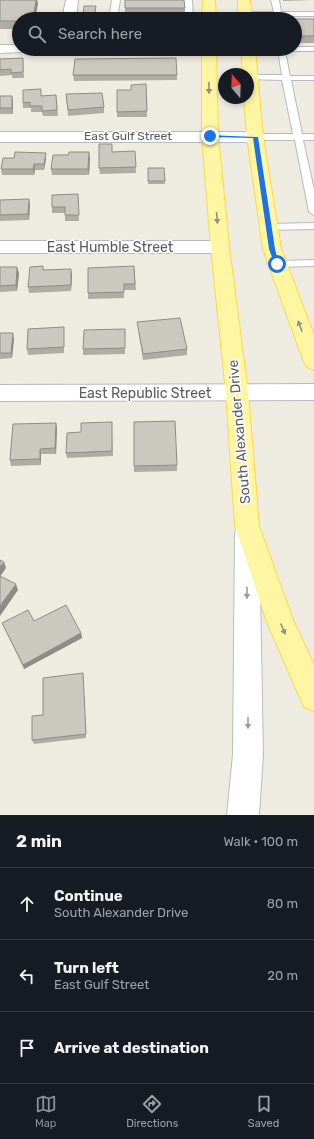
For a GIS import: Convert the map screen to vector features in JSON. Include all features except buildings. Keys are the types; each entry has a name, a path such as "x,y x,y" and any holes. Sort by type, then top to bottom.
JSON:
{"main road":[{"path":"209,0 209,12"},
{"path":"244,0 245,12"},
{"name":"South Alexander Drive","path":"209,56 210,136 220,247 237,393 247,526"},
{"path":"248,56 249,68"},
{"path":"252,104 255,137 272,249 314,362"},
{"path":"247,526 280,622 314,697"}],"street":[{"path":"70,12 72,0"},
{"path":"0,49 12,49"},
{"name":"East Gulf Street","path":"0,137 255,137"},
{"name":"East Humble Street","path":"0,247 220,247"},
{"name":"East Republic Street","path":"0,393 314,392"},
{"name":"South Alexander Drive","path":"243,815 248,755 247,526"}],"lane":[{"path":"114,12 116,0"},
{"path":"188,0 188,12"},
{"path":"275,0 278,12"},
{"path":"302,14 314,14"},
{"path":"302,49 314,49"},
{"path":"282,56 314,212"},
{"path":"254,78 314,78"},
{"path":"255,137 314,137"},
{"path":"268,227 314,226"},
{"path":"277,264 314,263"}],"route":[{"path":"210,136 255,137 268,227 272,249 277,264"}]}
